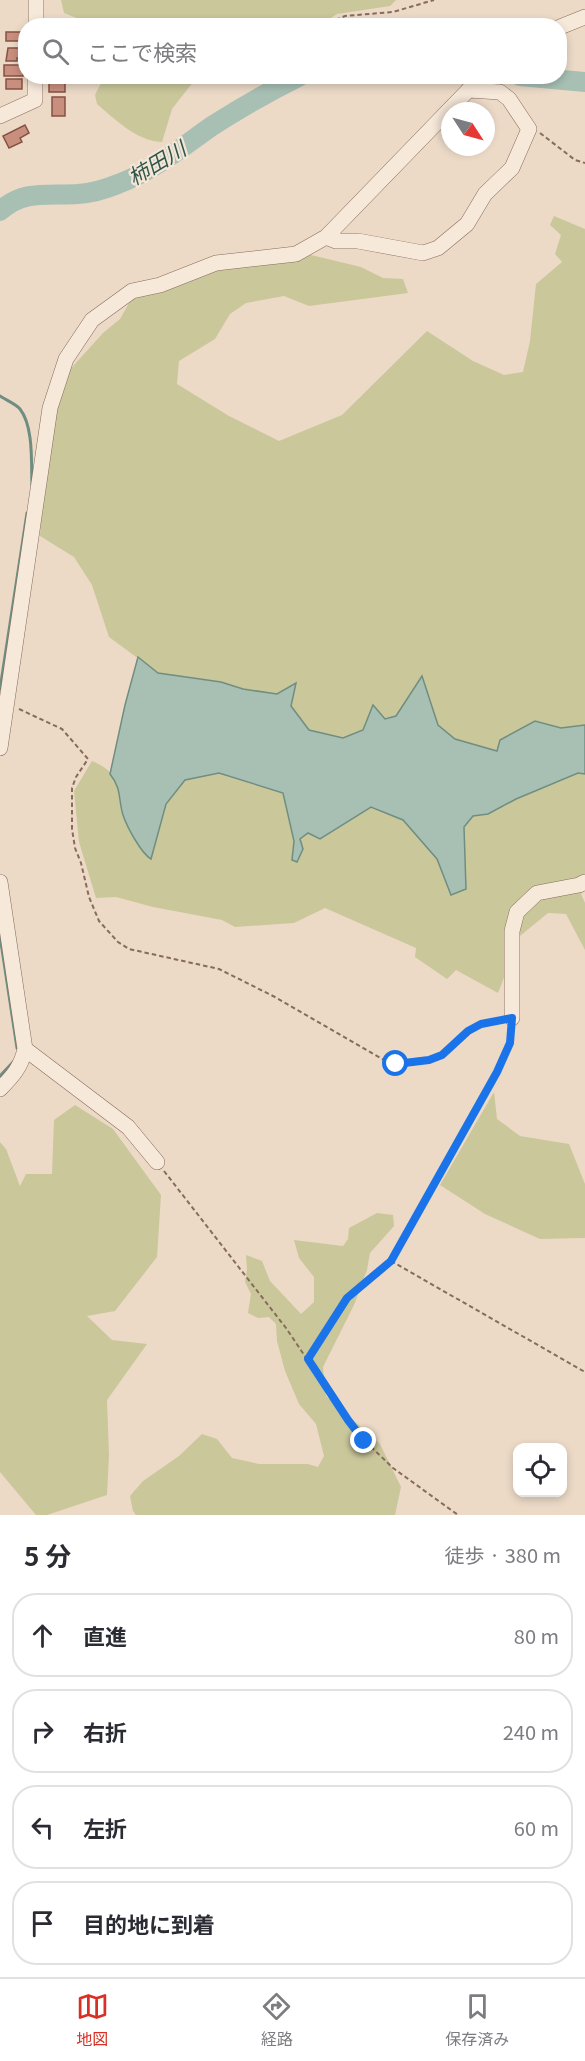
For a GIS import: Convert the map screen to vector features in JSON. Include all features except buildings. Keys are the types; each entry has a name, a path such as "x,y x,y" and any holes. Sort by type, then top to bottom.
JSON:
{"street":[{"path":"36,0 36,18"},
{"path":"567,24 585,17"},
{"path":"0,116 35,100 35,84"},
{"path":"0,748 50,408 66,359 92,320 132,291 160,285 216,263 296,254 326,237 474,84"},
{"path":"326,237 336,241 358,241 423,253 438,248 467,224 485,194 512,168 529,129 509,99 500,92 478,84"},
{"path":"0,882 25,1049 22,1063 15,1075 0,1089"},
{"path":"512,1018 512,931 517,912 537,893 585,882"},
{"path":"25,1049 128,1127 157,1162"}],"path":[{"path":"340,18 393,12 434,0"},
{"path":"529,129 538,132 575,160 585,163"},
{"path":"4,710 19,708 62,729 88,759 76,777 72,788 72,829 75,848 89,897 99,921 118,942 129,949 219,969 275,997 384,1060 396,1064 429,1060 442,1055 468,1031 481,1024 512,1018 510,1043 497,1072 391,1261 347,1298 308,1359"},
{"path":"157,1162 308,1359 364,1441 393,1468 458,1515"},
{"path":"391,1261 585,1372"}],"shaded area":[{"path":"61,0 396,0 390,6 337,14 331,18 77,18 64,13"},
{"path":"100,84 192,84 172,109 162,142 143,138 119,122 97,104 95,95"},
{"path":"554,216 585,229 585,725 561,728 535,721 500,740 497,752 455,739 438,725 422,677 396,716 385,719 373,706 363,730 343,738 309,730 291,706 295,684 277,694 243,689 221,682 158,673 109,637 92,585 74,557 40,536 42,497 54,410 65,375 103,333 120,319 133,296 227,265 311,255 361,267 383,278 403,279 408,293 309,306 284,296 246,303 230,314 215,339 179,361 177,384 229,416 279,441 342,415 427,331 473,361 504,375 523,372 530,341 536,284 562,262 555,254 561,235 550,225"},
{"path":"138,657 158,673 221,682 243,689 277,694 296,683 291,706 309,730 343,738 363,730 373,705 385,719 396,716 422,676 438,725 455,739 497,751 500,740 535,721 561,728 585,725 585,774 578,773 516,799 488,814 473,816 464,827 466,889 451,895 437,859 403,820 371,807 320,839 308,833 300,839 303,849 297,862 292,860 294,841 283,793 219,773 185,780 166,804 151,859 139,846 128,826 121,809 118,789 110,774"},
{"path":"92,761 109,771 114,777 125,820 151,859 166,804 185,780 219,773 283,793 294,841 292,859 297,862 303,849 299,839 308,833 320,839 372,807 403,820 437,859 451,895 466,889 464,827 473,816 488,814 516,799 578,773 585,774 585,888 581,894 585,903 585,950 566,914 548,913 520,936 498,993 456,970 447,979 415,957 416,948 325,908 294,923 235,927 222,920 153,907 116,897 96,898 79,842 74,791"},
{"path":"494,1092 497,1119 520,1136 569,1144 585,1184 585,1238 540,1239 485,1214 440,1185"},
{"path":"75,1105 113,1129 161,1195 157,1257 115,1311 87,1316 112,1340 147,1344 107,1400 109,1455 107,1495 47,1515 36,1515 0,1472 0,1142 6,1149 20,1186 26,1174 52,1174 54,1120"},
{"path":"377,1213 393,1215 394,1226 370,1253 367,1270 354,1305 323,1367 326,1396 380,1444 401,1487 395,1515 136,1515 130,1496 143,1481 179,1456 202,1434 217,1439 232,1458 259,1464 308,1464 318,1467 324,1456 316,1424 299,1404 285,1371 277,1341 276,1324 269,1317 258,1318 248,1313 251,1294 245,1282 246,1255 262,1261 270,1281 301,1314 314,1302 314,1277 299,1258 294,1240 343,1246 348,1239 349,1228"}],"waterway":[{"name":"柿田川","path":"567,80 585,82"},
{"name":"柿田川","path":"0,211 18,199 28,196 88,193 131,179 167,158 233,113 285,84"},
{"path":"0,396 20,409 28,426 32,485"},
{"path":"0,689 27,513"},
{"path":"0,936 17,1048"},
{"path":"0,1076 15,1060"}],"route":[{"path":"364,1441 308,1359 347,1298 391,1261 497,1072 510,1043 512,1018 481,1024 468,1031 442,1055 414,1063 396,1064"}]}
